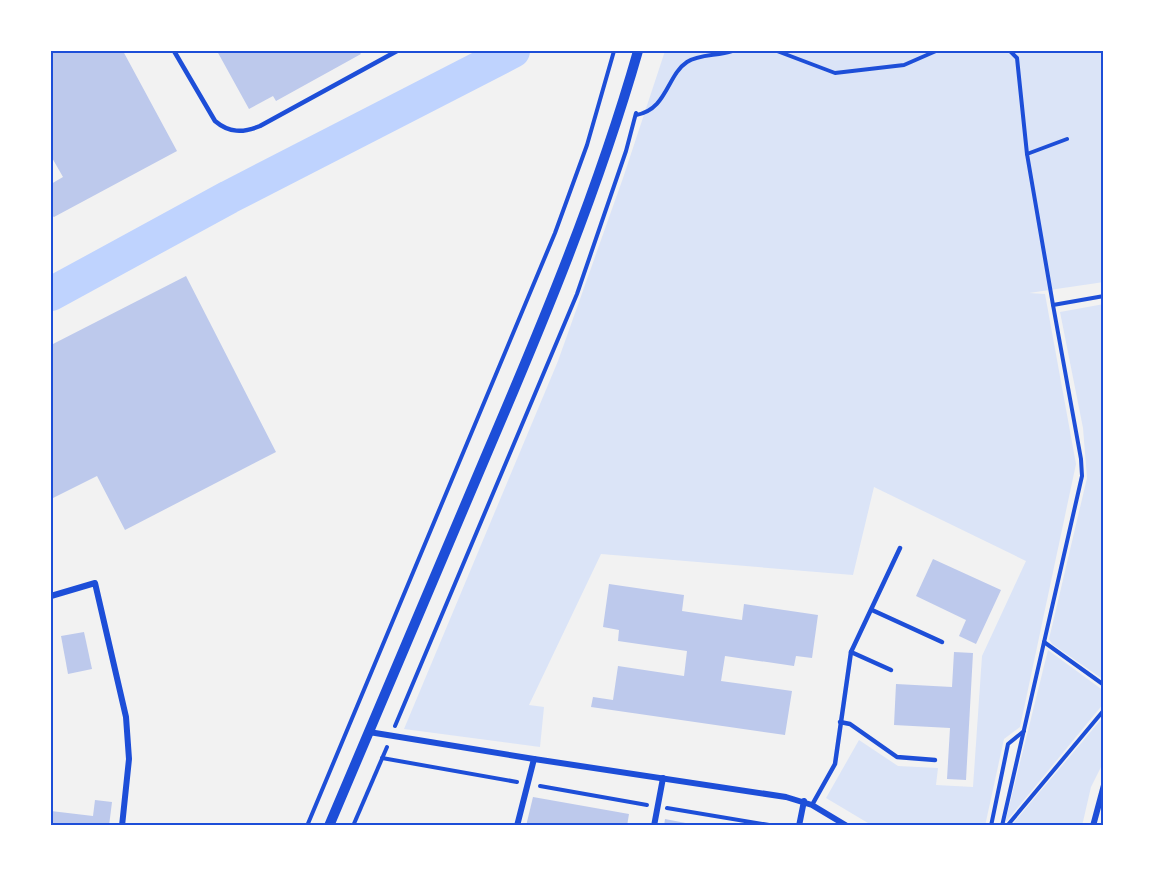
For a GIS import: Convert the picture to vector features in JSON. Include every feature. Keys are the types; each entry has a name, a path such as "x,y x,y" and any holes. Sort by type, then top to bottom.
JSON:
{"street":[{"path":"329,826 553,298 602,167 638,51"},
{"path":"51,596 95,583 126,717 129,759 122,826"},
{"path":"369,732 804,801 847,826"},
{"path":"517,826 534,759"},
{"path":"654,826 663,778"},
{"path":"1093,826 1104,785"},
{"path":"799,826 804,801"}],"lane":[{"path":"174,51 215,121 225,128 239,131 260,126 397,51"},
{"path":"812,805 834,764 851,652 900,548"},
{"path":"872,610 942,642"},
{"path":"851,652 891,670"},
{"path":"840,722 850,723 897,758 935,760"}],"path":[{"path":"307,826 555,233 586,145 614,51"},
{"path":"636,115 644,113 660,100 678,71 687,62 732,51"},
{"path":"777,51 835,73 904,65 936,51"},
{"path":"1002,826 1080,486 1082,467 1027,154 1017,58 1010,51"},
{"path":"353,826 577,294 626,151 639,104"},
{"path":"1027,154 1067,139"},
{"path":"1053,305 1104,296"},
{"path":"1044,642 1104,685"},
{"path":"1007,826 1104,710"},
{"path":"991,826 1008,744 1024,731"},
{"path":"382,758 776,826"}],"shaded area":[{"path":"665,51 1104,51 1104,282 1029,293 1045,294 1076,464 1020,727 1004,739 985,826 873,826 826,798 859,740 898,766 938,768 936,785 973,787 982,656 1026,561 874,487 853,575 601,554 529,705 544,707 540,747 404,729 558,361"},
{"path":"1104,304 1104,680 1052,644 1049,639 1087,478 1083,428 1060,312"},
{"path":"1048,650 1104,691 1104,703 1005,823"},
{"path":"1104,716 1104,761 1091,787 1082,826 1011,826"}],"building":[{"path":"51,51 123,51 177,151 54,217 51,215 51,184 63,177 51,156"},
{"path":"217,51 359,51 361,54 276,101 273,96 249,109"},
{"path":"186,276 276,452 125,530 97,476 51,499 51,345"},
{"path":"933,559 1001,590 976,644 959,636 966,620 916,596"},
{"path":"609,584 684,595 682,611 742,620 744,604 818,615 812,658 796,656 794,666 725,656 721,681 792,691 785,735 591,707 593,697 613,700 618,666 684,676 687,651 618,641 619,630 603,627"},
{"path":"84,632 92,669 68,674 61,636"},
{"path":"954,652 973,653 966,780 947,779 950,728 894,725 896,684 952,687"},
{"path":"533,797 629,814 627,826 526,826"},
{"path":"95,800 112,802 109,826 51,826 51,811 93,816"},
{"path":"665,819 696,825 696,826 664,826"}],"waterway":[{"path":"51,294 229,197 513,51"}]}
